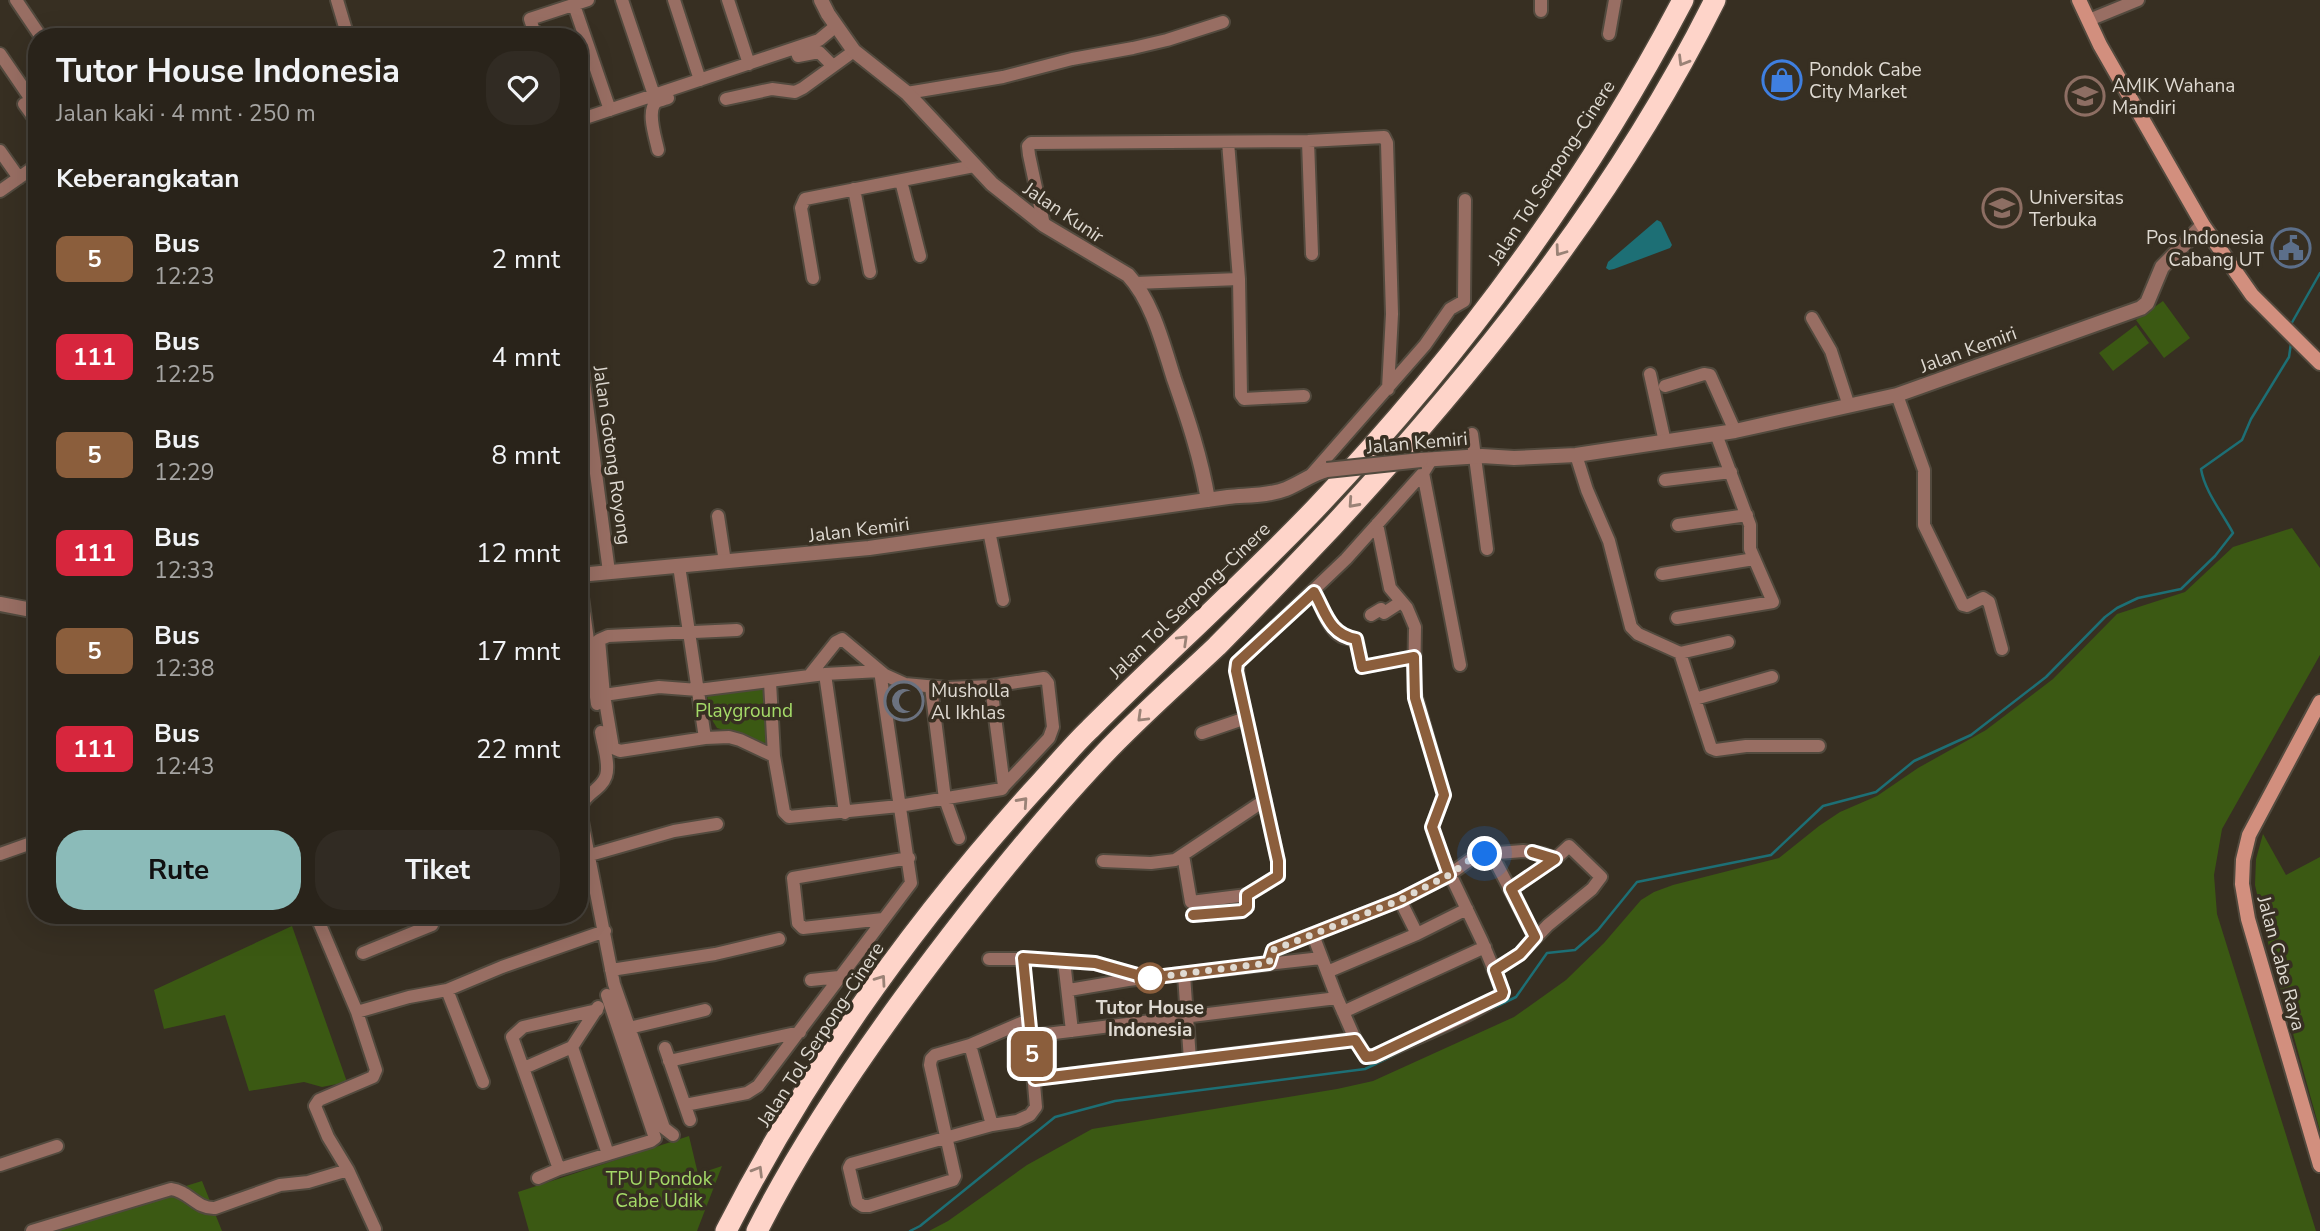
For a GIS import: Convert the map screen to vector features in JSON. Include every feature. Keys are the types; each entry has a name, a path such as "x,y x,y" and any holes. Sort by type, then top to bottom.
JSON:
{"highway":[{"name":"Jalan Tol Serpong–Cinere","path":"726,1231 748,1188 830,1053 915,931 996,833 1088,731 1315,508 1439,368 1499,293 1565,200 1612,125 1683,0"},
{"path":"757,1231 849,1073 936,954 1018,850 1105,753 1220,643 1332,526 1454,390 1518,309 1584,218 1641,131 1690,49 1715,0"}],"main road":[{"path":"2079,0 2160,152 2203,225 2252,295 2277,323 2320,363"},
{"name":"Jalan Cabe Raya","path":"2320,702 2249,835 2243,860 2242,884 2248,919 2320,1165"}],"street":[{"path":"16,0 35,28"},
{"path":"337,0 345,28"},
{"path":"533,28 530,19 588,0"},
{"path":"622,0 654,95"},
{"path":"674,0 700,80"},
{"path":"728,0 749,64"},
{"name":"Jalan Kunir","path":"821,0 854,51 907,93 992,184 1044,225 1128,275 1135,283 1163,346 1197,448 1208,500"},
{"path":"1609,34 1615,0"},
{"path":"2089,20 2138,0"},
{"path":"573,5 581,28"},
{"path":"907,93 1003,76 1156,43 1223,22"},
{"path":"588,117 819,40 836,26"},
{"path":"588,48 610,110"},
{"path":"726,99 772,89 794,92 854,51"},
{"path":"658,150 652,116 657,102 753,69 813,52 819,52 833,66"},
{"path":"0,54 28,95"},
{"path":"0,69 28,109"},
{"path":"1044,225 1029,155 1028,146 1031,143 1308,141 1381,136 1386,139 1392,314 1388,389"},
{"path":"1308,141 1312,254"},
{"path":"1228,142 1239,279 1242,398 1304,396"},
{"path":"0,151 16,175"},
{"path":"0,191 28,164"},
{"path":"813,278 802,202 811,196 974,166"},
{"path":"0,181 28,169"},
{"path":"901,181 920,256"},
{"path":"853,189 870,272"},
{"path":"1312,474 1425,345 1450,309 1464,301 1465,200"},
{"name":"Jalan Kemiri","path":"588,574 869,548 1285,489 1312,474 1328,470 1426,464 1475,457 1576,455 1735,431 1897,395 2141,308 2147,303 2162,267 2203,225"},
{"path":"1135,283 1239,279"},
{"path":"1812,318 1831,351 1849,406"},
{"path":"1650,374 1664,442"},
{"path":"1665,386 1704,374 1710,375 1735,431"},
{"path":"1897,395 1924,470 1923,516 1927,533 1963,605 1983,598 1989,601 2002,649"},
{"name":"Jalan Gotong Royong","path":"588,412 609,572"},
{"path":"1472,433 1487,549"},
{"path":"1677,618 1773,602 1750,549 1747,514 1716,434"},
{"path":"1576,455 1587,491 1609,541 1631,627 1638,634 1681,653 1728,642"},
{"path":"1183,855 1191,902 1247,895 1278,876 1265,800 1236,671 1237,663 1346,559 1426,464"},
{"path":"1426,464 1456,600"},
{"path":"1426,464 1460,665"},
{"path":"1665,480 1731,472"},
{"path":"1678,525 1747,514"},
{"path":"718,516 725,562"},
{"path":"1313,935 1355,1040 1366,1057 1374,1056 1459,1018 1503,992 1485,947 1449,875 1432,827 1444,795 1415,698 1415,627 1407,608 1391,588 1377,524"},
{"path":"989,531 1003,600"},
{"path":"1662,574 1755,559"},
{"path":"678,566 705,738"},
{"path":"1314,592 1335,631 1342,636 1356,639 1362,667 1414,657"},
{"path":"1371,615 1381,609 1384,613 1401,602"},
{"path":"0,604 28,609"},
{"path":"737,630 608,636 598,640 612,745 616,750 729,737 774,756"},
{"path":"588,638 607,772 605,780 588,796"},
{"path":"770,682 774,756 784,812 789,817 899,806 1002,789 1049,738 1054,727 1048,683 1044,678 991,686 931,687 905,684 880,671 842,639 836,642 809,676"},
{"path":"1681,653 1713,750 1746,746 1819,746"},
{"path":"604,695 659,687 698,690 825,674 880,671"},
{"path":"685,1105 747,1093 758,1086 911,883 880,671"},
{"path":"825,674 845,813"},
{"path":"1695,699 1772,677"},
{"path":"991,686 1004,786"},
{"path":"931,687 945,799 959,838"},
{"path":"1202,733 1246,718"},
{"path":"1103,861 1165,863 1183,855 1265,800"},
{"path":"590,855 674,831 717,824"},
{"path":"0,854 28,844"},
{"path":"538,1178 651,1141 656,1133 610,990 611,970 588,846"},
{"path":"1495,970 1520,954 1535,937 1592,889 1601,877 1569,846 1555,859 1511,889"},
{"path":"1269,963 1273,950 1400,900 1449,875 1471,859 1491,853 1532,852 1555,859"},
{"path":"1491,853 1535,937"},
{"path":"883,919 803,928 798,923 793,878 909,858"},
{"path":"1193,915 1242,911 1247,907 1247,895"},
{"path":"1400,900 1417,934"},
{"path":"1327,972 1417,934 1467,909"},
{"path":"320,924 357,1012 376,1074 319,1100 315,1106 375,1229"},
{"path":"363,953 432,924"},
{"path":"357,1012 409,997 447,990 502,967 605,931"},
{"path":"611,970 715,954 779,939"},
{"path":"1343,1012 1485,947"},
{"path":"989,959 1023,958 1095,963 1148,978"},
{"path":"1023,958 1036,1107 1030,1115 1017,1121 992,1125 948,1139 851,1164 849,1168 857,1202 869,1206 949,1183 955,1176 948,1139 930,1065 931,1059 935,1055 970,1045 1028,1020"},
{"path":"1069,990 1321,958"},
{"path":"1064,961 1072,1031"},
{"path":"1184,975 1190,1060"},
{"path":"811,980 839,977"},
{"path":"447,990 483,1082"},
{"path":"524,1068 572,1047 610,990"},
{"path":"610,990 629,1028 664,1128 673,1135"},
{"path":"1030,1036 1337,998"},
{"path":"559,1169 512,1037 518,1029 597,1010"},
{"path":"629,1028 705,1010"},
{"path":"690,1120 667,1054 800,1032"},
{"path":"1035,1079 1355,1040"},
{"path":"970,1045 992,1125"},
{"path":"572,1047 608,1154"},
{"path":"0,1165 57,1146"},
{"path":"32,1231 171,1189 186,1193 204,1208 215,1208 280,1185 308,1182 348,1170"}],"green space":[{"path":"2163,301 2190,338 2164,358 2136,320"},
{"path":"2136,325 2149,343 2113,371 2099,353"},
{"path":"2292,528 2320,568 2320,655 2222,829 2214,875 2217,914 2316,1231 929,1231 948,1221 1027,1165 1092,1129 1373,1081 1514,1017 1566,980 1604,943 1641,900 1673,885 1779,858 1840,812 1877,796 1918,768 1986,730 2053,679 2117,614 2185,592 2233,547"},
{"name":"Playground","path":"764,683 768,744 717,728 709,715 707,693"},
{"path":"2263,834 2286,875 2320,857 2320,1131 2269,947 2255,885 2256,859"},
{"path":"292,926 347,1082 322,1087 304,1082 249,1091 225,1015 164,1029 154,990"},
{"name":"TPU Pondok Cabe Udik","path":"689,1136 698,1174 722,1166 697,1231 529,1231 518,1192"},
{"path":"202,1181 222,1231 39,1231"}],"water":[{"path":"1657,220 1661,222 1672,245 1670,248 1614,269 1606,268 1608,262"}],"waterway":[{"path":"2290,326 2320,273"},
{"path":"1487,1011 1516,997 1547,953 1575,950 1598,930 1637,882 1771,855 1823,806 1876,792 1914,761 1971,735 2046,677 2117,608 2138,598 2181,589 2215,556 2233,533 2210,494 2201,469 2242,440 2251,419 2289,357 2291,343"},
{"path":"910,1231 920,1226 1055,1117 1115,1101 1365,1069 1411,1047"}],"bus line":[{"name":"5","path":"1193,915 1242,911 1247,907 1247,895 1278,876 1278,861 1236,671 1237,663 1314,592 1335,631 1342,636 1356,639 1362,667 1414,657 1415,698 1444,795 1432,821 1432,827 1449,875 1400,900 1273,950 1270,952 1269,963 1148,978 1095,963 1023,958 1035,1079 1355,1040 1366,1057 1374,1056 1439,1027 1502,995 1495,970 1520,954 1535,937 1511,889 1555,859 1532,852"}],"place":[{"name":"Pondok Cabe City Market","path":"1782,80"},
{"name":"AMIK Wahana Mandiri","path":"2085,96"},
{"name":"Universitas Terbuka","path":"2002,208"},
{"name":"Pos Indonesia Cabang UT","path":"2291,248"},
{"name":"Musholla Al Ikhlas","path":"904,701"},
{"name":"Tutor House Indonesia","path":"1150,978"}],"route":[{"path":"1150,978 1269,963 1270,952 1273,950 1400,900 1449,875 1471,859 1485,854"}]}
